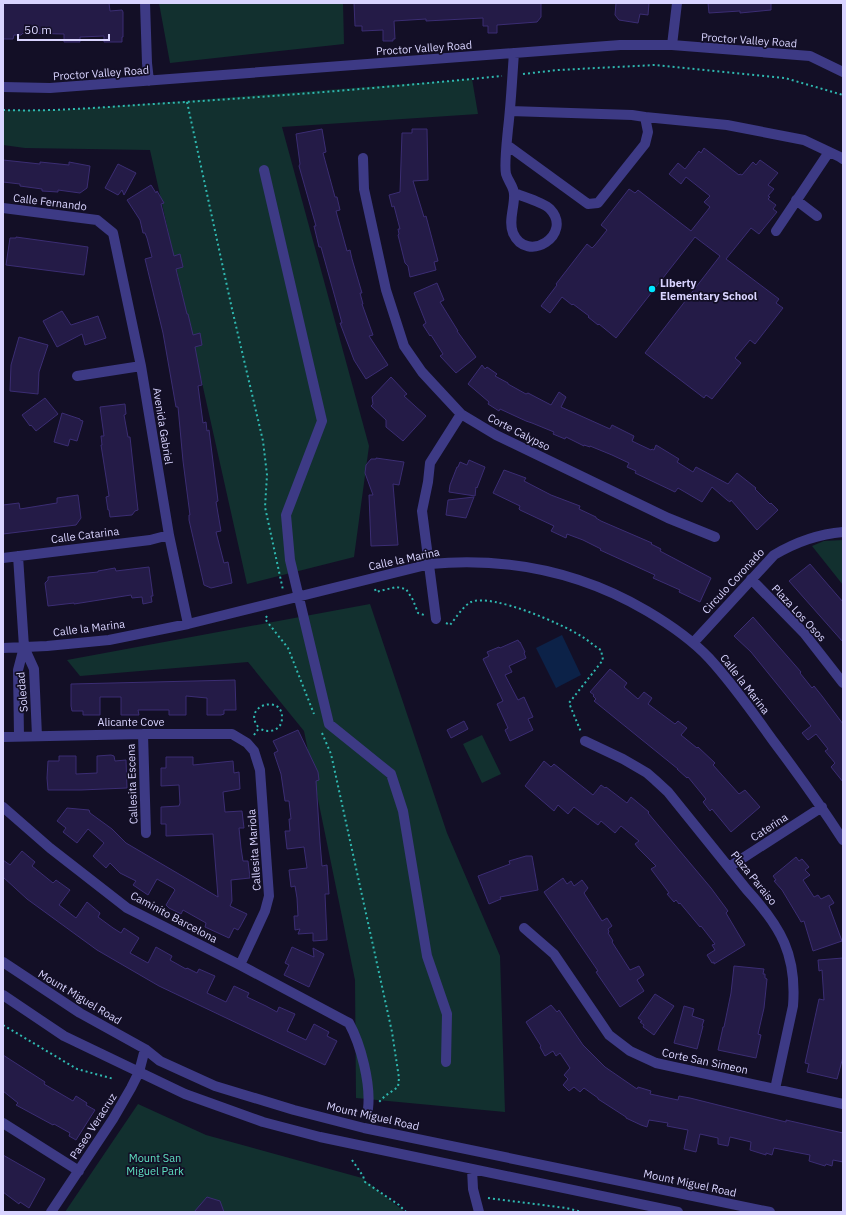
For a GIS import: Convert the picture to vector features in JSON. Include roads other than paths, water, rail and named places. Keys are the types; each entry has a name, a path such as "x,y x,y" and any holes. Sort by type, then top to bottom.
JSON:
{"street":[{"path":"145,3 149,82"},
{"path":"672,45 677,3"},
{"name":"Proctor Valley Road","path":"3,87 50,88 149,82 620,45 672,45 810,56 843,72"},
{"path":"514,53 506,174 514,193 511,223 512,231 515,238 521,243 536,247 543,245 549,241 556,229 554,215 545,205 514,193"},
{"path":"510,111 632,115 727,125 804,140 843,159"},
{"path":"507,146 588,204 598,203 645,144 648,132 645,117"},
{"path":"776,231 829,152"},
{"name":"Corte Calypso","path":"363,158 364,189 383,278 404,346 422,372 461,414 496,435 668,518 715,537"},
{"path":"264,170 322,421 286,515 290,560 329,724 392,774 403,811 428,956 447,1014 446,1062"},
{"path":"796,200 817,216"},
{"name":"Calle Fernando","path":"3,208 97,220 113,233"},
{"name":"Avenida Gabriel","path":"113,233 141,366 170,535 188,624"},
{"path":"77,376 141,366"},
{"path":"436,619 422,511 430,463 461,414"},
{"name":"Circulo Coronado","path":"693,643 774,555 786,547 814,537 843,532"},
{"name":"Calle Catarina","path":"3,558 150,540 170,535"},
{"name":"Soledad","path":"18,556 24,647 18,670 19,736"},
{"name":"Calle la Marina","path":"3,648 109,640 188,624 430,564 453,562 500,563 539,569 569,576 599,587 634,603 674,628 693,643 729,681 822,807 843,840"},
{"name":"Plaza Los Osos","path":"751,579 804,633 843,683"},
{"name":"Soledad","path":"24,647 34,669 37,736"},
{"path":"18,699 35,698"},
{"name":"Callesita Escena","path":"143,734 146,833"},
{"name":"Alicante Cove","path":"3,737 232,734 247,743 254,751"},
{"name":"Plaza Paraiso","path":"585,741 648,773 668,792 760,904 778,930 788,953 794,977 793,1006 775,1088"},
{"name":"Callesita Mariola","path":"240,965 264,911 269,896 260,770 254,751"},
{"name":"Caminito Barcelona","path":"3,807 50,848 128,908 349,1022 356,1035 364,1065 369,1102 368,1109"},
{"name":"Caterina","path":"729,867 822,807"},
{"name":"Corte San Simeon","path":"524,928 554,954 608,1035 630,1051 656,1063 843,1104"},
{"name":"Mount Miguel Road","path":"3,962 80,1013 145,1049 160,1061 215,1086 294,1110 364,1128 770,1212"},
{"path":"3,995 64,1036 185,1094 263,1122 320,1137 678,1212"},
{"name":"Paseo Veracruz","path":"51,1212 114,1118 139,1072 145,1049"},
{"path":"3,1123 79,1171"},
{"path":"472,1169 473,1189 479,1212"}],"water":[{"path":"562,635 581,675 556,688 536,648"}],"place":[{"name":"Liberty Elementary School","path":"652,289"}],"park label":[{"name":"Mount San Miguel Park","path":"155,1164"}]}
